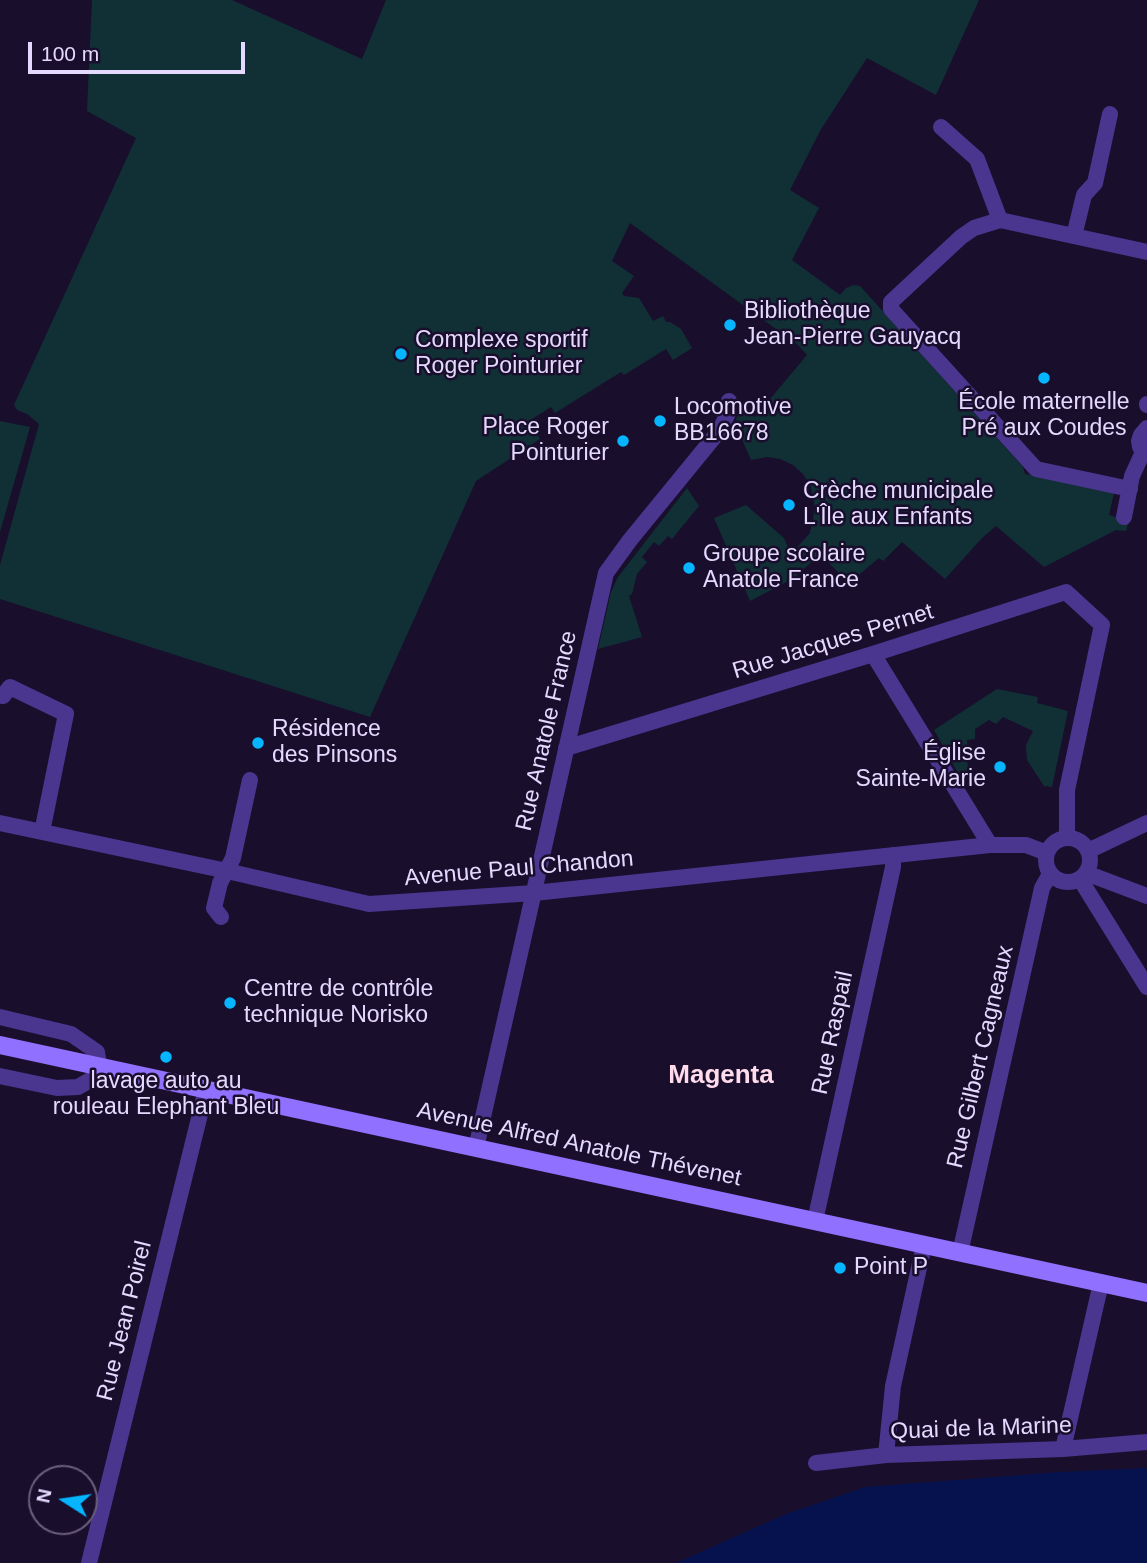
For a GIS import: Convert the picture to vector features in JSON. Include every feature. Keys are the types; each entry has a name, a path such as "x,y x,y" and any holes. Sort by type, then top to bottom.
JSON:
{"main road":[{"name":"Avenue Alfred Anatole Thévenet","path":"0,1045 1147,1293"}],"street":[{"path":"1074,236 1084,195 1095,183 1110,114"},
{"path":"941,127 977,159 1000,220"},
{"path":"1130,489 1036,469 891,309 891,302 961,237 1000,220 1147,253"},
{"name":"Rue Anatole France","path":"476,1147 606,573 720,430 729,411 729,401"},
{"path":"1124,517 1132,476 1145,453 1139,441 1147,428"},
{"name":"Rue Jacques Pernet","path":"566,748 1066,592 1102,625 1067,790 1068,838"},
{"path":"873,654 990,845"},
{"path":"4,696 10,687 66,714 41,832"},
{"path":"221,917 214,908 220,883 233,858 250,780"},
{"name":"Avenue Paul Chandon","path":"0,823 369,904 534,892 990,845 1026,845 1047,853"},
{"path":"1088,851 1147,824"},
{"path":"1068,838 1080,841 1088,851 1090,862 1083,876 1067,883 1050,874 1047,853 1055,842 1068,838"},
{"name":"Rue Raspail","path":"815,1221 893,867 893,855"},
{"name":"Rue Gilbert Cagneaux","path":"960,1253 1042,888 1050,874"},
{"path":"1083,876 1147,896"},
{"path":"1083,876 1147,987"},
{"path":"0,1017 71,1034 97,1052 99,1066 92,1079 78,1087 58,1088 0,1076"},
{"name":"Rue Jean Poirel","path":"89,1563 206,1090"},
{"path":"886,1455 893,1386 923,1245"},
{"path":"1063,1449 1101,1283"},
{"name":"Quai de la Marine","path":"816,1463 886,1455 1063,1449 1147,1442"}],"green space":[{"path":"92,0 232,0 362,59 386,0 979,0 936,95 867,58 820,131 790,190 819,208 792,260 840,295 846,288 860,286 1023,467 1025,474 1114,493 1109,515 1129,521 1126,531 1116,530 1044,567 996,526 945,579 902,542 883,561 879,558 855,578 850,573 841,575 820,554 794,578 750,601 714,518 746,505 784,538 791,554 810,533 815,509 811,487 803,474 780,459 767,457 751,460 735,423 739,411 755,417 807,355 798,345 630,223 612,261 634,276 622,293 624,296 639,298 653,321 663,316 666,322 681,329 692,348 673,360 666,349 624,375 621,372 555,413 551,407 529,421 540,439 476,481 370,717 0,599 0,565 39,424 17,410 14,405 136,138 87,111"},
{"path":"0,421 30,427 0,532"},
{"path":"687,488 699,506 672,539 668,536 659,546 654,542 642,557 647,562 637,574 632,594 629,596 642,637 598,649 611,592 618,577"},
{"path":"997,689 1038,697 1037,703 1068,711 1052,787 1044,786 1027,760 1026,745 1033,731 1003,717 996,724 989,720 975,729 975,739 967,740 968,774 959,775 934,730"}],"shaded area":[{"path":"1147,1468 1147,1563 676,1563 786,1514 865,1487"}],"place":[{"name":"Bibliothèque Jean-Pierre Gauyacq","path":"730,325"},
{"name":"Complexe sportif Roger Pointurier","path":"401,354"},
{"name":"École maternelle Pré aux Coudes","path":"1044,378"},
{"name":"Locomotive BB16678","path":"660,421"},
{"name":"Place Roger Pointurier","path":"623,441"},
{"name":"Crèche municipale L'Île aux Enfants","path":"789,505"},
{"name":"Groupe scolaire Anatole France","path":"689,568"},
{"name":"Résidence des Pinsons","path":"258,743"},
{"name":"Église Sainte-Marie","path":"1000,767"},
{"name":"Centre de contrôle technique Norisko","path":"230,1003"},
{"name":"lavage auto au rouleau Elephant Bleu","path":"166,1057"},
{"name":"Point P","path":"840,1268"}],"district":[{"name":"Magenta","path":"721,1076"}]}
